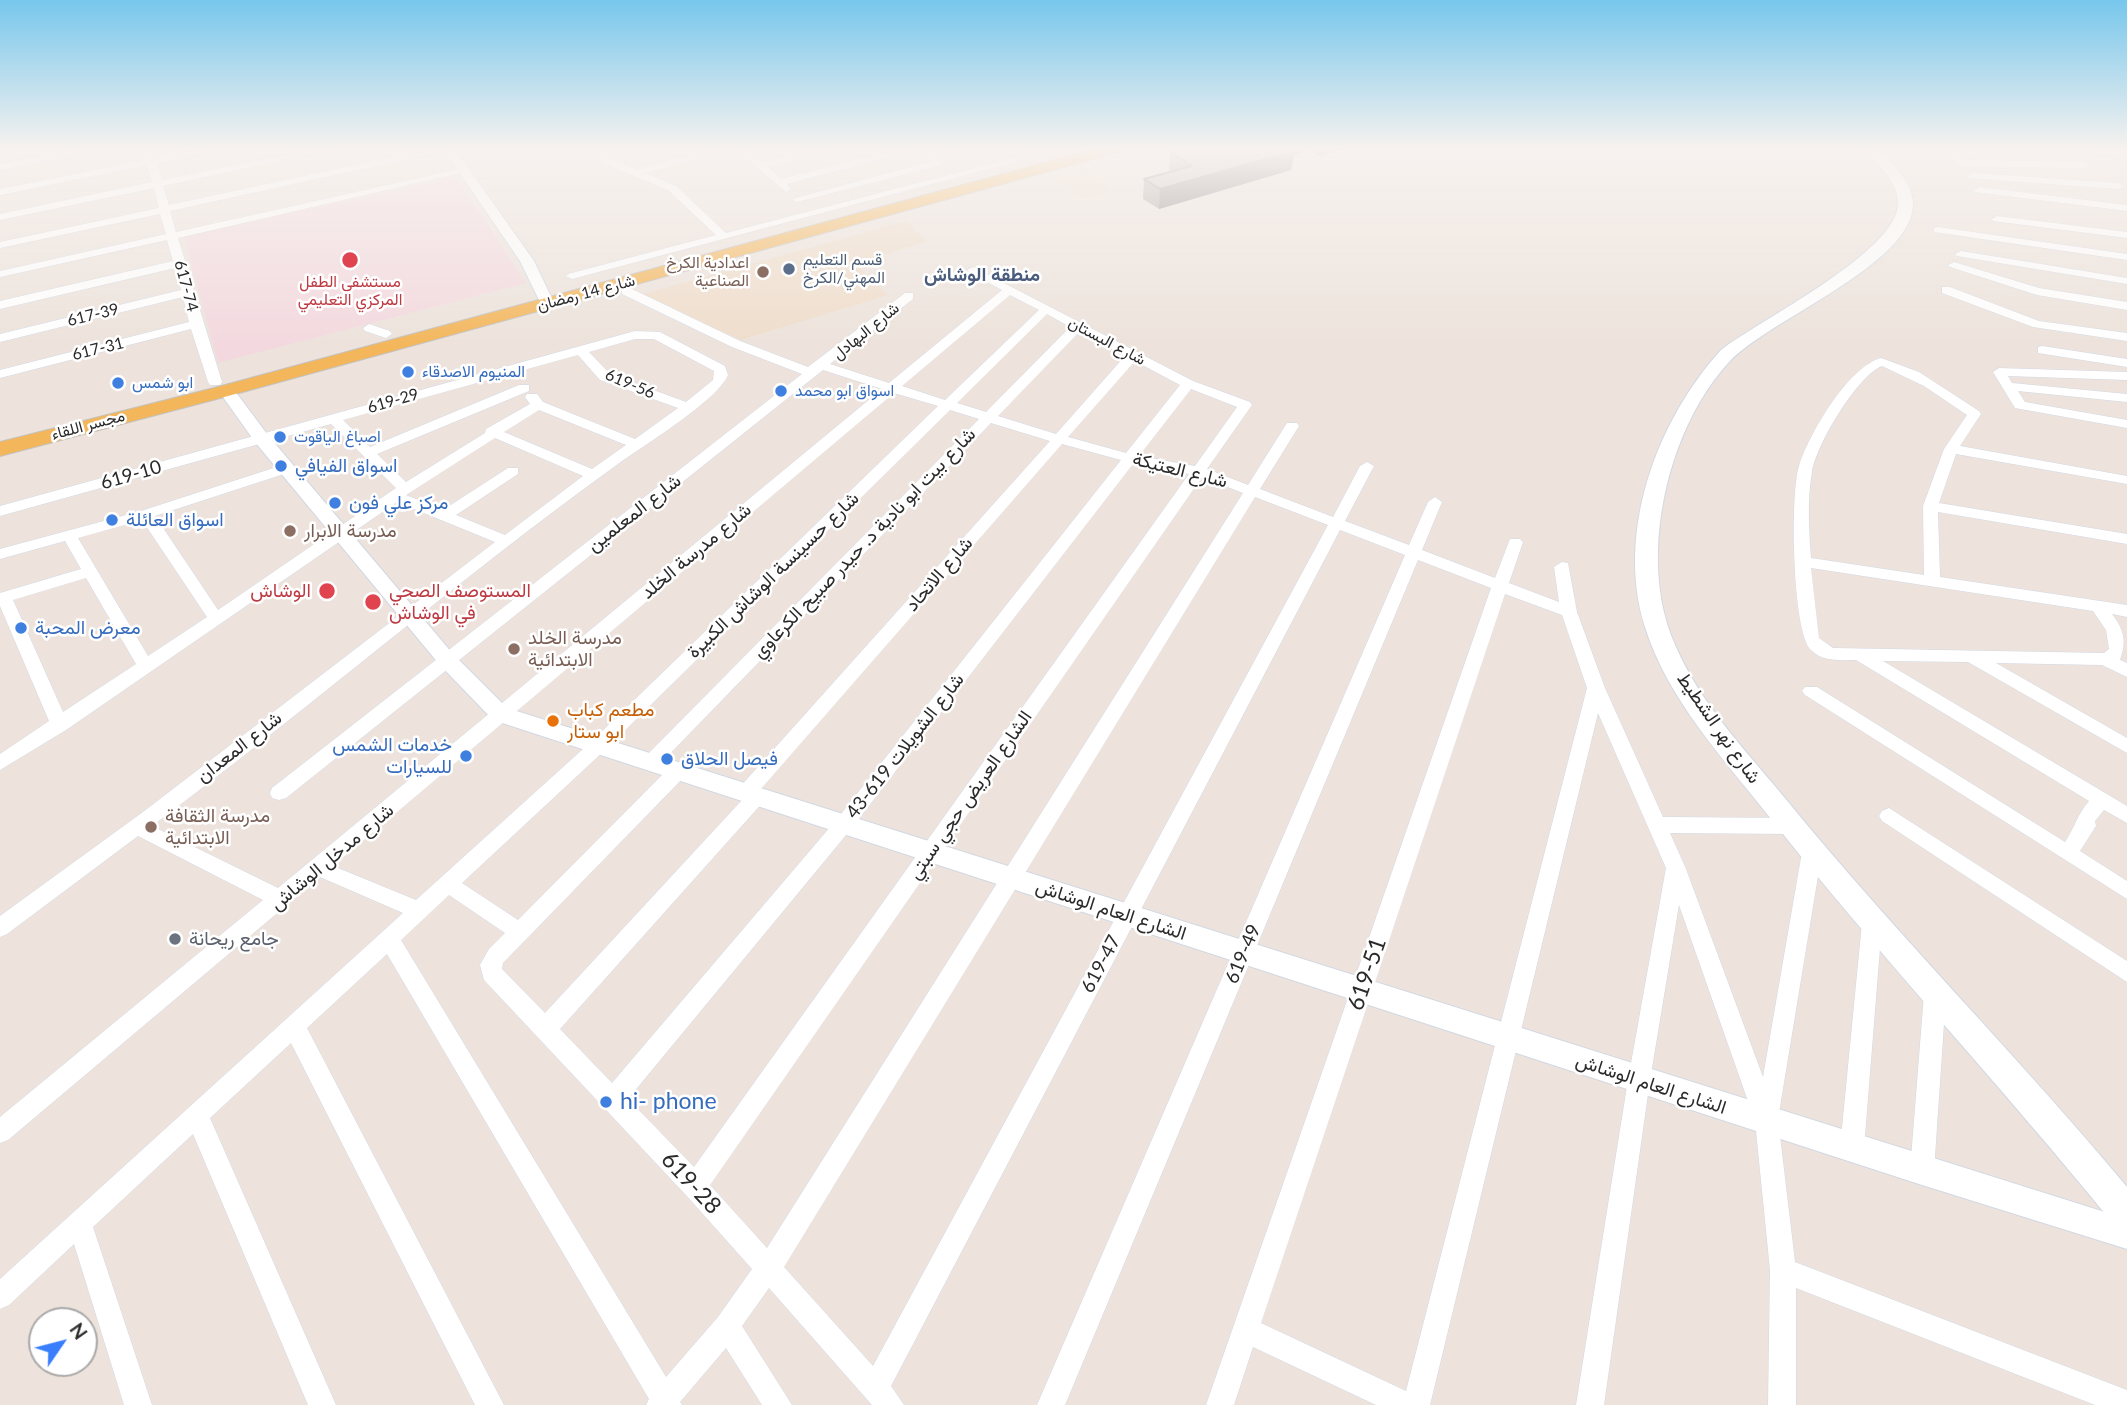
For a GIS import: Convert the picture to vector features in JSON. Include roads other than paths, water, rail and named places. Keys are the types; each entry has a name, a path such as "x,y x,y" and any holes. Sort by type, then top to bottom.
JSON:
{"main road":[{"name":"شارع 14 رمضان","path":"0,458 178,408 221,388 378,331 551,296 666,256 822,215"},
{"name":"شارع 14 رمضان","path":"176,398 221,388 551,296 870,215"},
{"name":"شارع نهر الشطيط","path":"1905,215 1899,229 1866,261 1742,341 1716,365 1699,387 1674,441 1655,493 1648,527 1648,584 1656,627 1702,710 1791,826 1872,923 2070,1142 2127,1214"},
{"name":"شارع 14 رمضان","path":"0,434 175,389 221,388"},
{"name":"مجسر اللقاء","path":"0,441 176,398"},
{"name":"مجسر اللقاء","path":"0,449 176,398"}],"street":[{"path":"0,245 139,215"},
{"name":"617-74","path":"166,215 196,324 221,388"},
{"path":"0,274 265,215"},
{"path":"494,215 551,296"},
{"path":"700,215 724,237"},
{"path":"572,276 666,256 724,237 811,215"},
{"path":"2086,215 2127,219"},
{"path":"2089,215 2108,254"},
{"path":"2010,240 1996,217 2127,235"},
{"path":"1938,230 2127,257"},
{"path":"2127,281 1957,259 2037,291 2127,306"},
{"name":"617-39","path":"0,305 180,263"},
{"name":"شارع البستان","path":"974,270 1188,384 1245,405"},
{"name":"شارع مدرسة الخلد","path":"500,714 1010,289"},
{"path":"1945,290 2037,324 2127,337"},
{"name":"شارع العتيکة","path":"626,291 736,344 808,372 822,366 1059,439 1132,459 1199,471 1569,612"},
{"name":"617-39","path":"0,338 187,292"},
{"name":"شارع البهادل","path":"822,366 909,296"},
{"path":"2019,306 2053,316 2127,325"},
{"name":"شارع حسينسة الوشاش الكبيرة","path":"0,1296 598,746 1046,309"},
{"name":"617-31","path":"0,374 196,324"},
{"name":"شارع بيت ابو نادية د. حيدر صبيح الكرعاوي","path":"651,762 1078,326"},
{"name":"619-29","path":"261,438 646,333"},
{"name":"شارع المعدان","path":"0,928 137,827 409,615 719,382 722,375 720,369 656,335 646,333"},
{"name":"619-56","path":"580,349 605,377 688,407"},
{"path":"2042,350 2127,363"},
{"name":"شارع الاتحاد","path":"545,1029 1133,355"},
{"path":"1932,581 1930,506 1951,449 1974,414 1895,366 1879,362 1868,366 1836,408 1804,469 1803,562 1807,629 1812,642 1831,654 2105,659 2114,656 2119,640 2118,632 2098,607"},
{"name":"شارع المعلمين","path":"279,793 446,659 822,366"},
{"path":"516,367 524,388 538,405 636,444"},
{"path":"2127,376 1999,373 2016,403 2027,408 2127,424"},
{"name":"شارع الشويلات 619-43","path":"613,1100 844,824 1188,384"},
{"path":"2007,386 2127,398"},
{"name":"الشارع العام الوشاش","path":"221,388 446,659 500,714 1922,1171 2127,1234"},
{"path":"370,452 524,388"},
{"path":"0,763 60,725 400,492 491,432 538,405"},
{"name":"الشارع العريض حجي سبتي","path":"695,1186 1245,405"},
{"path":"333,418 370,452 400,492 445,516 507,541"},
{"path":"389,939 665,1403 727,1326 769,1267 1009,877 1292,426"},
{"path":"491,432 593,475"},
{"name":"619-10","path":"0,511 261,438"},
{"path":"1951,449 2127,480"},
{"name":"619-47","path":"883,1397 1127,915 1367,466"},
{"path":"0,554 70,537 288,468"},
{"path":"445,516 513,471"},
{"name":"619-49","path":"1051,1405 1435,502"},
{"path":"1930,506 2127,539"},
{"path":"146,514 216,619"},
{"path":"70,537 146,666"},
{"name":"619-51","path":"1220,1405 1515,542"},
{"path":"1803,562 2127,611"},
{"path":"1562,567 1569,612 1596,688 1676,869 1767,1121 1783,1270 1782,1405"},
{"path":"60,725 2,597 89,572"},
{"path":"1859,655 2127,815"},
{"path":"1971,657 2127,746"},
{"path":"2105,659 2127,671"},
{"path":"1416,1405 1596,688"},
{"path":"1811,691 2127,891"},
{"name":"شارع مدخل الوشاش","path":"0,1132 500,714"},
{"path":"448,884 519,931 678,771"},
{"path":"2068,853 2086,826 2085,819 2101,800"},
{"path":"1889,816 2127,973"},
{"path":"1656,825 1791,826"},
{"path":"137,827 281,899"},
{"path":"1767,1121 1812,852"},
{"path":"318,868 420,911"},
{"path":"1590,1405 1639,1080 1676,869"},
{"path":"1852,1148 1872,923"},
{"name":"619-28","path":"519,931 491,965 492,973 695,1186 883,1397"},
{"path":"1922,1171 1935,994"},
{"path":"294,1026 490,1405"},
{"path":"197,1115 322,1405"},
{"path":"80,1223 138,1405"},
{"path":"1783,1270 2127,1404"},
{"path":"727,1326 778,1405"},
{"path":"1246,1330 1406,1405"}],"place":[{"name":"مستشفى الطفل المركزي التعليمي","path":"350,260"},
{"name":"قسم التعليم المهني/الكرخ","path":"789,269"},
{"name":"اعدادية الكرخ الصناعية","path":"763,272"},
{"name":"المنيوم الاصدقاء","path":"408,372"},
{"name":"ابو شمس","path":"118,383"},
{"name":"اسواق ابو محمد","path":"781,391"},
{"name":"اصباغ الياقوت","path":"280,437"},
{"name":"اسواق الفيافي","path":"281,466"},
{"name":"مركز علي فون","path":"335,503"},
{"name":"اسواق العائلة","path":"112,520"},
{"name":"مدرسة الابرار","path":"290,531"},
{"name":"الوشاش","path":"327,591"},
{"name":"المستوصف الصحي في الوشاش","path":"373,602"},
{"name":"معرض المحبة","path":"21,628"},
{"name":"مدرسة الخلد الابتدائية","path":"514,649"},
{"name":"مطعم كباب ابو ستار","path":"553,721"},
{"name":"خدمات الشمس للسيارات","path":"466,756"},
{"name":"فيصل الحلاق","path":"667,759"},
{"name":"مدرسة الثقافة الابتدائية","path":"151,827"},
{"name":"جامع ريحانة","path":"175,939"},
{"name":"hi- phone","path":"606,1102"}],"district":[{"name":"منطقة الوشاش","path":"982,275"}]}
